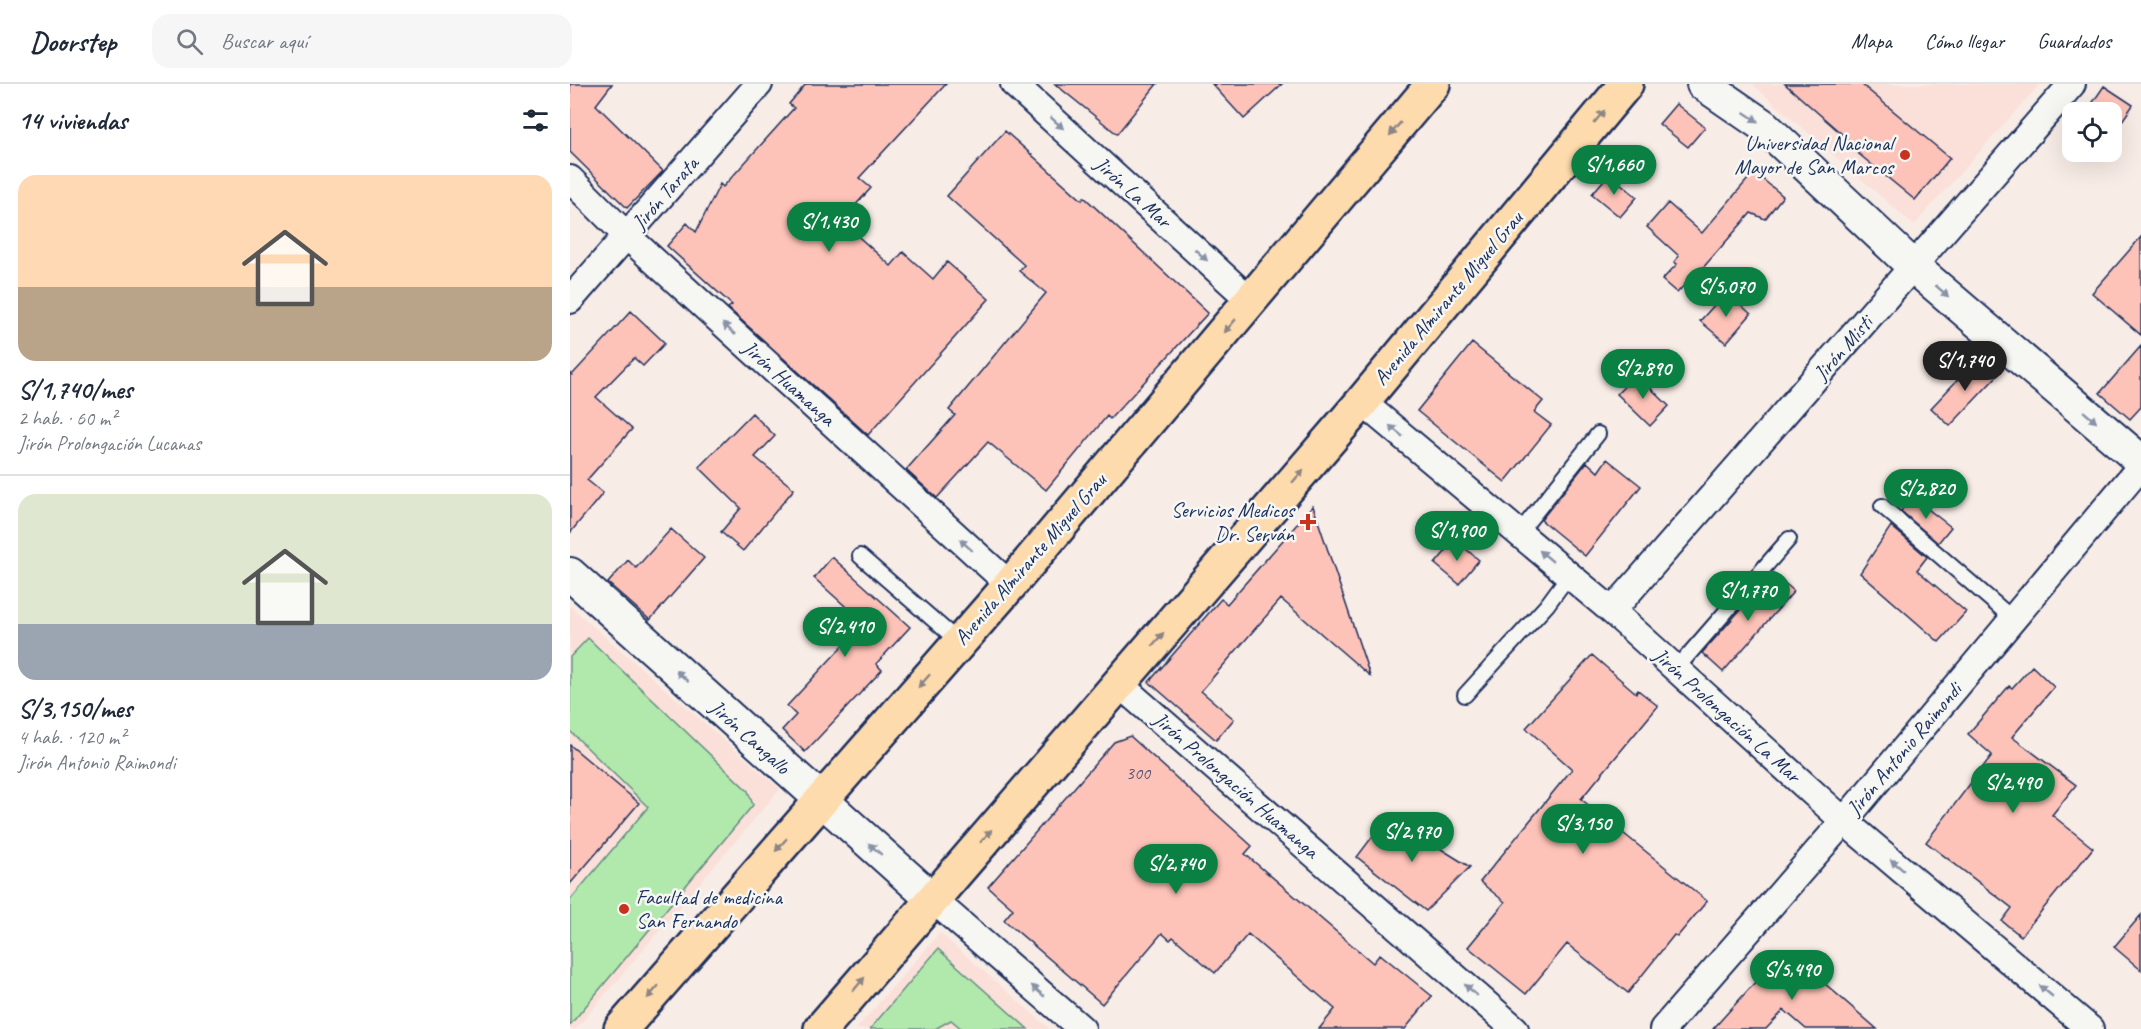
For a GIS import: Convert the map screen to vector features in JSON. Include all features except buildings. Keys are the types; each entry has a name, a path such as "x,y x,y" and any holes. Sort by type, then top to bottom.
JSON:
{"main road":[{"name":"Avenida Almirante Miguel Grau","path":"621,1029 827,807 959,642 1010,585 1433,84"},
{"name":"Avenida Almirante Miguel Grau","path":"831,1024 923,891 1119,684 1362,402 1626,84"}],"street":[{"name":"Jirón Tarata","path":"570,300 759,84"},
{"name":"Jirón La Mar","path":"1014,84 1251,301"},
{"path":"1703,84 1764,126 1915,268 2141,461"},
{"name":"Jirón Misti","path":"1612,611 1915,268 2072,84"},
{"name":"Jirón Huamanga","path":"570,179 627,236 1010,585"},
{"name":"Jirón Prolongación La Mar","path":"1362,402 1612,611 1844,821 2090,1029"},
{"name":"Jirón Antonio Raimondi","path":"1663,1029 1844,821 2141,466"},
{"name":"Jirón Cangallo","path":"570,574 923,891"},
{"name":"Jirón Prolongación Huamanga","path":"1119,684 1515,1029"},
{"path":"923,891 1082,1029"}],"lane":[{"path":"1519,533 1598,434"},
{"path":"1882,506 2013,619"},
{"path":"1676,669 1789,539"},
{"path":"860,556 959,642"},
{"path":"1465,695 1547,605 1569,575"}],"shaded area":[{"name":"Universidad Nacional Mayor de San Marcos","path":"1752,84 2040,84 1914,225"},
{"name":"Facultad de medicina San Fernando","path":"570,606 780,789 576,1029 570,1029"},
{"path":"940,933 1050,1029 856,1029"}],"green space":[{"name":"Facultad de medicina San Fernando","path":"588,638 748,791 753,805 570,1025 570,900 648,807 570,731 570,657"},
{"path":"938,949 1028,1029 962,1029 951,1020 935,1029 870,1029"}],"place":[{"name":"Universidad Nacional Mayor de San Marcos","path":"1905,155"},
{"name":"Servicios Medicos Dr. Serván","path":"1308,522"},
{"name":"Facultad de medicina San Fernando","path":"624,909"}]}
